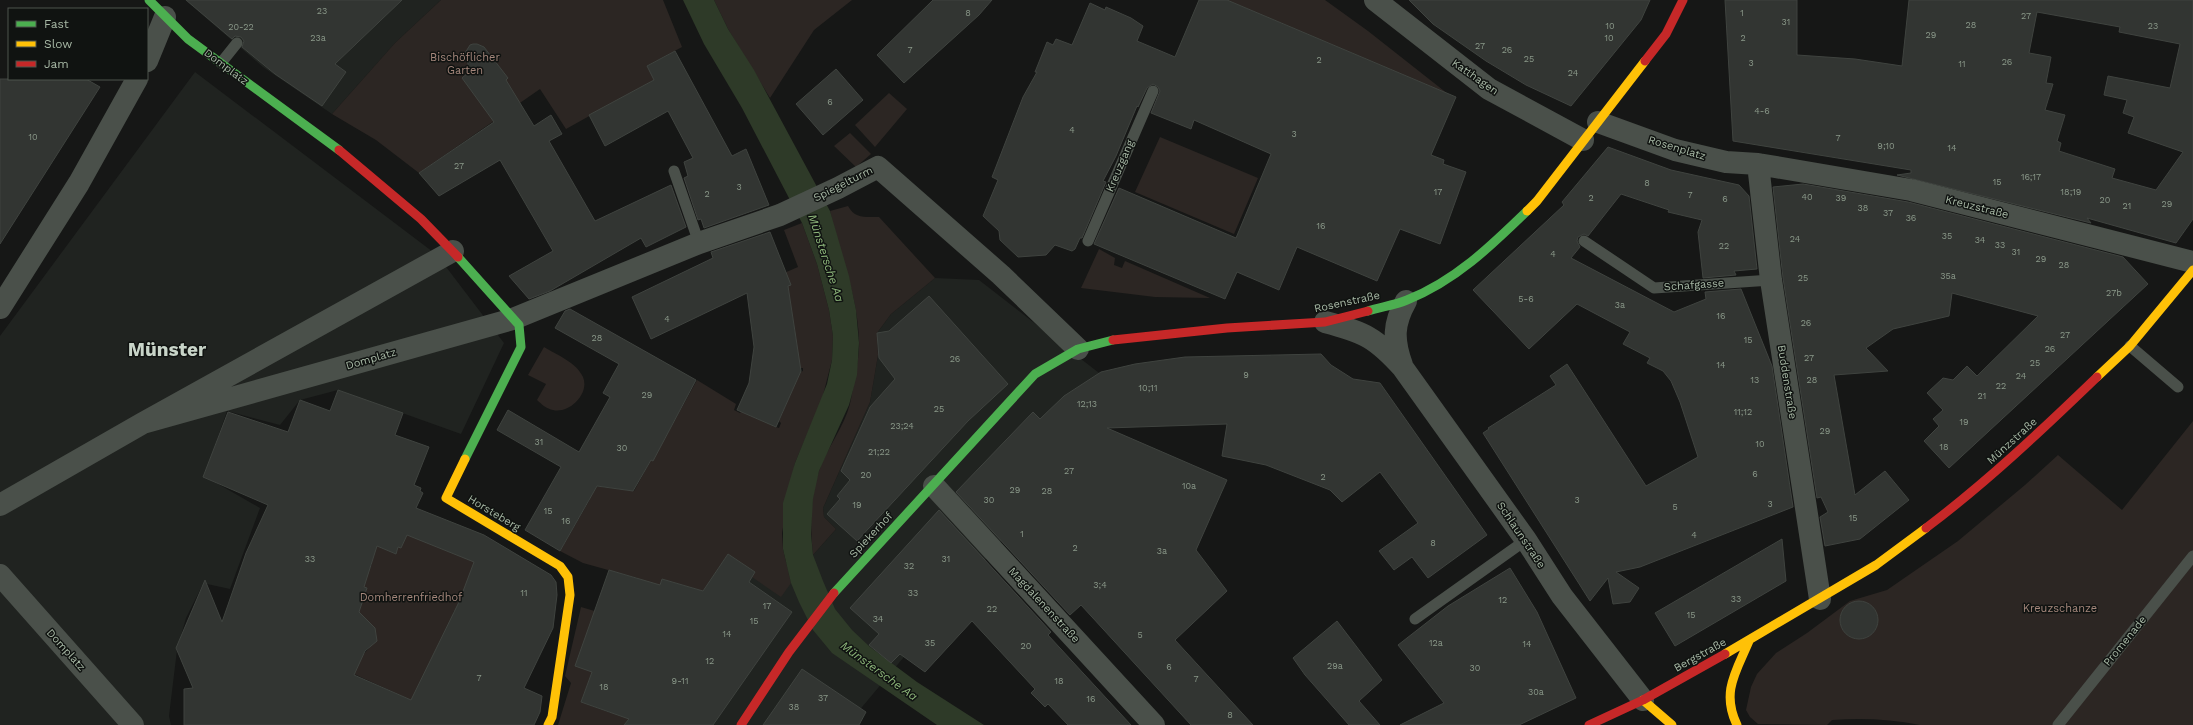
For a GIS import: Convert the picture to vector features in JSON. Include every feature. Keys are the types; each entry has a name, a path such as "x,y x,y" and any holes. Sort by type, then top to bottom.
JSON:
{"street":[{"name":"Domplatz","path":"143,423 512,318 453,251 421,219 364,169 188,38 149,0"},
{"name":"Katthagen","path":"1375,0 1489,89 1583,140"},
{"path":"1583,140 1666,34 1683,0"},
{"path":"148,59 166,17"},
{"path":"0,308 80,183 136,80"},
{"name":"Rosenplatz","path":"1598,122 1675,150 1726,162 1758,164"},
{"name":"Rosenstraße","path":"1035,374 1078,349 1107,341 1227,328 1325,322 1406,301 1442,284 1487,250 1537,201 1583,140"},
{"name":"Kreuzstraße","path":"1758,164 1911,190 2193,262"},
{"name":"Buddenstraße","path":"1758,164 1771,280 1820,599"},
{"name":"Spiegelturm","path":"512,318 699,243 786,212 838,188 878,166 1001,274 1078,349"},
{"name":"Domplatz","path":"0,505 143,423 453,251"},
{"name":"Münzstraße","path":"1820,599 1876,565 1962,501 2015,456 2130,346 2193,270"},
{"name":"Schlaunstraße","path":"1403,368 1396,349 1395,332 1398,315 1406,301"},
{"name":"Horsteberg","path":"512,318 519,325 521,347 446,498 560,566 568,576 570,595 552,717 548,725"},
{"name":"Schlaunstraße","path":"1325,322 1354,329 1371,337 1383,346 1403,368 1526,540 1562,596 1643,700"},
{"name":"Spiekerhof","path":"741,725 810,623 830,598 1035,374"},
{"name":"Magdalenenstraße","path":"934,486 1154,725"},
{"name":"Domplatz","path":"0,575 133,725"},
{"name":"Bergstraße","path":"1589,725 1643,700 1749,641 1820,599"},
{"path":"1737,725 1730,714 1727,694 1749,641"},
{"path":"1643,700 1672,725"}],"lane":[{"path":"220,63 237,43"},
{"name":"Kreuzgang","path":"1088,241 1153,91"},
{"path":"674,171 699,243"},
{"name":"Schafgasse","path":"1584,241 1654,288 1771,280"},
{"path":"2130,346 2178,387"},
{"path":"1415,619 1526,540"},
{"name":"Promenade","path":"2058,725 2193,556"}],"shaded area":[{"path":"185,0 441,0 395,43 332,114 263,67"},
{"path":"195,72 437,255 504,343 461,434 338,390 300,400 280,425 227,411 205,474 206,477 260,508 230,589 207,584 202,586 186,618 177,650 169,716 171,725 0,725 0,336"},
{"path":"935,278 979,280 1125,393 847,725 624,725 703,591 728,554 755,572 813,555 836,529 824,517 823,508 870,402 878,355 877,333 891,314"}],"green space":[{"name":"Bischöflicher Garten","path":"441,0 663,0 682,47 647,66 654,80 566,129 540,89 419,173 376,140 332,114 395,43"},
{"path":"714,0 852,0 814,30 770,98 728,29"},
{"path":"1227,0 1325,0 1368,31 1448,94"},
{"path":"889,93 907,109 875,147 855,125"},
{"path":"850,133 871,154 856,167 834,146"},
{"path":"1160,137 1258,178 1234,234 1135,192"},
{"path":"848,206 857,215 865,217 879,217 935,278 891,314 877,333 878,355 870,402 823,508 824,517 836,529 813,555 811,534 812,502 816,481 822,462 840,429 850,404 858,355 858,324 852,292 830,211"},
{"path":"802,223 817,264 829,310 833,336 832,360 822,399 795,463 782,533 783,549 791,583 781,597 752,577 755,572 728,554 703,591 662,579 638,652 634,713 624,725 558,725 571,683 565,676 581,607 625,620 637,578 583,563 560,551 589,501 594,486 634,491 651,460 653,460 697,380 736,404 734,410 740,413 742,410 774,424 773,426 779,428 781,423 779,421 800,372 803,371 803,368 800,368 788,286 790,285 784,273 798,267 784,230","holes":["638,639 611,713 581,702 592,672"]},
{"path":"1099,249 1115,258 1114,265 1122,268 1125,261 1210,298 1155,297 1081,288"},
{"path":"544,347 571,363 583,377 584,390 581,396 571,406 565,409 551,409 539,402 537,400 546,384 528,375"},
{"name":"Kreuzschanze","path":"2193,421 2193,725 1920,725 1887,720 1854,719 1832,720 1827,725 1758,724 1750,717 1746,710 1751,687 1757,674 1776,653 1807,633 1850,601 1887,590 1958,541 2025,485 2058,455 2122,510"},
{"name":"Domherrenfriedhof","path":"405,530 482,561 458,612 454,611 453,614 456,615 415,702 354,674 361,657 371,646 352,617 364,598 367,588 361,586 367,568 370,568 372,564 369,563 376,543 396,554 398,547 401,548"}],"water":[{"name":"Münstersche Aa","path":"683,0 714,0 728,29 754,70 830,211 849,276 856,310 859,343 857,375 849,405 819,471 813,499 811,534 813,555 823,581 835,609 852,630 870,647 917,682 984,725 937,725 832,653 813,630 791,583 783,549 783,503 795,463 827,384 832,360 833,336 829,310 817,264 802,223 742,108 704,44"}],"building":[{"path":"186,0 402,0 335,64 346,72 322,106 275,74 242,47 244,41 241,37 235,36 232,39"},
{"path":"933,0 992,0 979,15 904,83 877,55"},
{"path":"1199,0 1227,0 1456,97 1431,155 1444,160 1443,164 1466,172 1440,244 1400,229 1377,281 1297,247 1279,290 1237,272 1225,299 1094,244 1119,188 1236,238 1271,154 1194,120 1191,129 1151,113 1160,91 1158,87 1153,84 1147,88 1138,107 1137,106 1116,156 1103,181 1106,182 1082,238 1080,238 1075,249 1072,251 1055,245 1046,255 1018,257 1000,240 999,231 983,216 998,180 992,177 1023,97 1037,72 1035,72 1047,42 1053,45 1056,39 1072,45 1090,3 1105,10 1106,7 1131,18 1143,26 1137,41 1175,57"},
{"path":"1409,0 1650,0 1641,20 1571,106 1526,85 1486,61 1433,24"},
{"path":"1725,0 1797,0 1797,55 1855,59 1902,66 1909,0 2193,0 2193,219 2176,243 2087,218 2091,223 1897,175 1911,173 1911,170 1733,141","holes":["2037,12 2120,27 2119,32 2180,44 2170,88 2108,76 2104,95 2127,100 2123,113 2134,117 2128,133 2183,152 2156,190 2112,178 2115,169 2059,151 2061,143 2057,141 2065,115 2045,110 2053,84 2046,83 2051,57 2029,53"]},
{"path":"473,44 484,47 508,78 506,80 534,126 551,115 562,134 549,141 595,221 671,185 686,227 646,247 641,238 550,291 529,299 509,276 553,251 500,160 439,196 419,173 494,122 462,78 470,71 465,53 470,45"},
{"path":"675,51 732,156 746,149 769,205 704,228 701,219 698,220 684,178 688,176 684,162 693,158 668,111 605,146 589,115 654,80 647,66"},
{"path":"836,69 863,100 823,135 796,104"},
{"path":"0,79 88,80 100,87 0,244"},
{"path":"1608,147 1671,170 1739,185 1749,196 1757,269 1734,271 1736,275 1703,278 1698,232 1702,220 1668,212 1669,210 1621,194 1588,236 1584,234 1578,237 1577,241 1580,247 1571,258 1674,312 1706,299 1705,292 1741,289 1772,366 1793,507 1640,567 1616,572 1639,588 1630,602 1613,604 1608,578 1590,601 1483,433 1489,429 1488,428 1556,385 1550,376 1567,364 1646,486 1698,457 1680,402 1671,381 1663,371 1647,363 1650,358 1623,344 1630,332 1577,304 1529,349 1473,290 1564,205 1562,202"},
{"path":"1803,184 1908,202 2123,257 2148,284 1949,468 1924,441 1939,426 1933,419 1943,410 1927,393 1943,378 1953,380 1967,366 1977,376 2038,316 1952,293 1949,316 1893,329 1866,348 1888,371 1834,375 1855,495 1885,471 1909,500 1860,539 1825,546 1820,517 1828,512 1821,497 1817,498 1783,278 1773,187"},
{"path":"770,232 791,285 788,286 801,371 776,427 737,410 749,383 754,347 747,293 651,339 632,297 713,258 711,252"},
{"path":"929,296 1008,384 968,421 857,541 827,514 840,499 837,496 850,480 841,471 870,407 895,379 879,358 877,333 889,331"},
{"path":"570,309 696,380 653,461 651,460 633,491 597,486 560,551 525,530 561,467 497,430 508,410 579,452 610,397 603,393 619,364 555,328 565,311"},
{"path":"1321,354 1331,365 1353,379 1380,383 1487,535 1428,578 1412,557 1394,570 1379,551 1418,523 1380,472 1342,502 1330,490 1266,465 1222,456 1227,424 1107,428 1227,480 1196,550 1227,591 1175,640 1253,725 1191,725 1081,605 1070,615 956,492 1033,412 1040,419 1064,396 1101,372 1135,364 1185,357"},
{"path":"338,390 403,413 395,435 429,447 414,485 421,488 420,491 423,493 416,508 484,535 551,575 556,582 557,595 553,628 524,688 542,696 540,712 534,725 184,725 184,689 193,688 176,648 205,580 222,622 246,553 268,505 203,477 228,412 288,432 300,400 330,411","holes":["407,535 474,562 459,602 411,700 354,675 365,651 377,641 375,628 359,612 367,588 364,587 377,546 396,554 398,547 401,548"]},
{"path":"939,510 1051,632 1048,635 1131,725 1068,725 1048,704 1045,707 1031,693 1035,689 972,621 925,672 900,654 891,663 869,645 879,634 850,608"},
{"path":"1782,539 1786,581 1675,646 1655,613"},
{"path":"728,554 755,572 749,582 792,612 713,725 624,725 629,719 581,702 592,672 575,666 609,570 660,585 662,579 703,591"},
{"path":"1510,568 1537,612 1576,698 1519,725 1400,725 1444,703 1398,645 1448,606"},
{"path":"1855,601 1863,601 1873,606 1877,613 1877,627 1873,634 1863,639 1855,639 1845,634 1843,631 1840,624 1840,616 1845,606 1848,604"},
{"path":"1337,621 1382,680 1359,701 1380,725 1349,725 1305,675 1293,658"},
{"path":"802,669 866,712 859,725 763,725"}],"traffic: fast":[{"path":"149,0 188,39 339,150"},
{"path":"1368,311 1407,300 1457,273 1486,250 1527,211"},
{"path":"458,257 519,325 521,347 465,459"},
{"path":"834,593 1035,374 1078,349 1113,340"}],"traffic: slow":[{"path":"1527,211 1537,201 1645,61"},
{"path":"2097,377 2130,346 2193,270"},
{"path":"465,459 446,498 560,566 568,577 570,595 552,717 548,725"},
{"path":"1725,654 1876,565 1926,528"},
{"path":"1737,725 1732,713 1730,692 1735,672 1749,641"},
{"path":"1643,700 1672,725"}],"traffic: jam":[{"path":"1645,61 1666,34 1683,0"},
{"path":"339,150 421,219 458,257"},
{"path":"1113,340 1227,328 1325,322 1368,311"},
{"path":"1926,528 1992,474 2035,436 2097,377"},
{"path":"741,725 789,652 834,593"},
{"path":"1589,725 1643,700 1725,654"}],"district":[{"name":"Münster","path":"167,349"}]}
